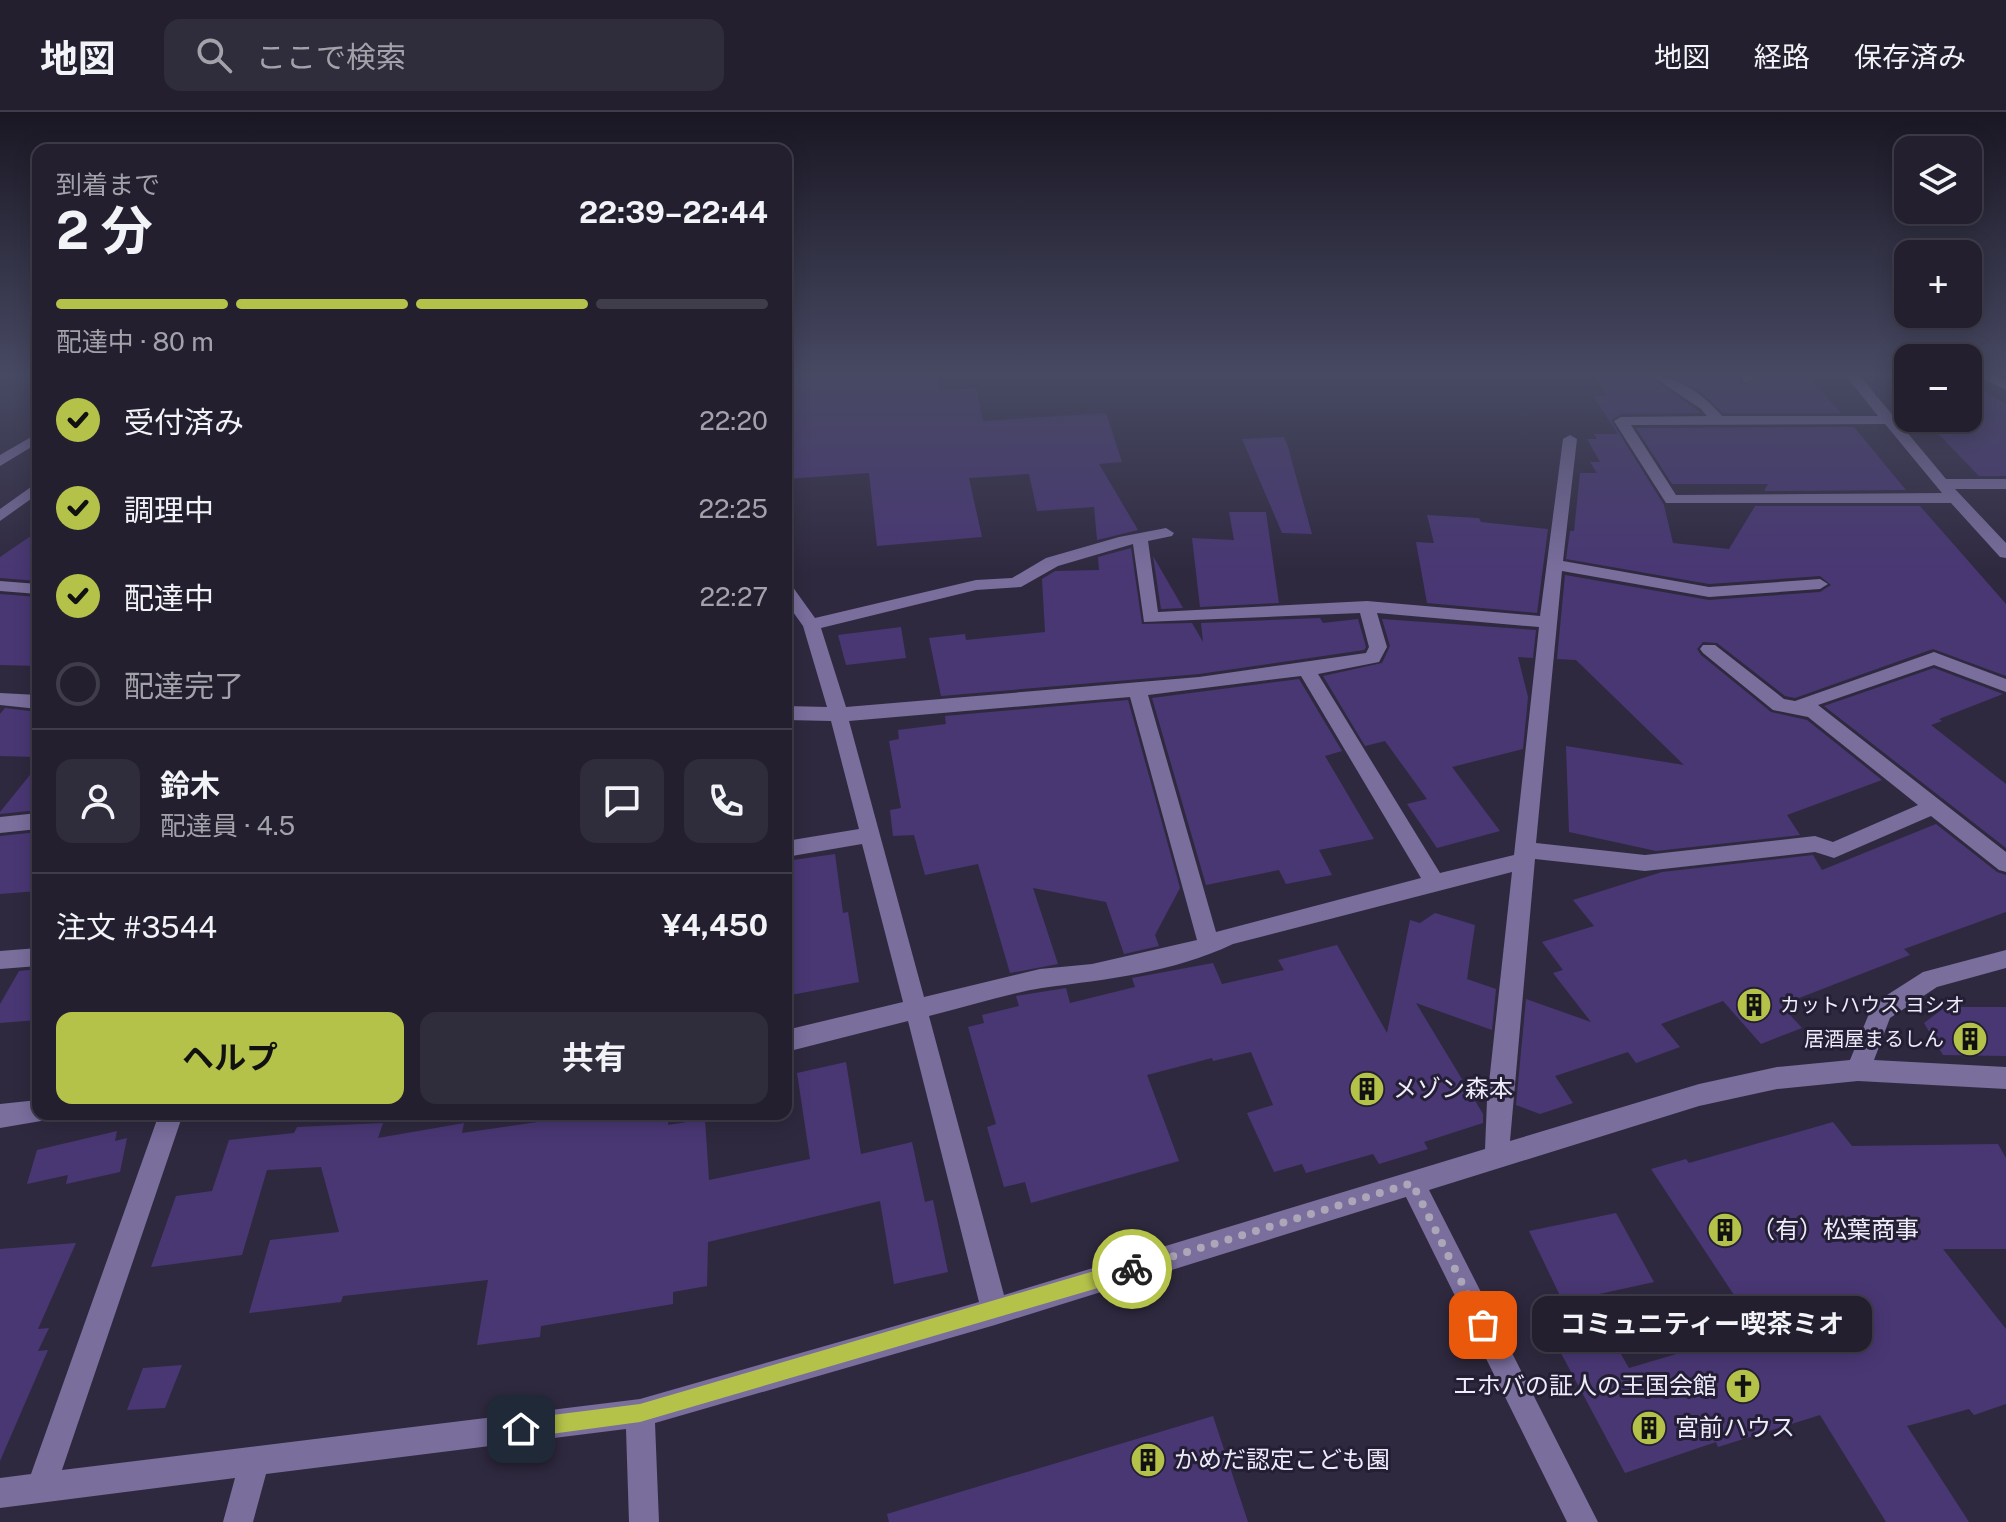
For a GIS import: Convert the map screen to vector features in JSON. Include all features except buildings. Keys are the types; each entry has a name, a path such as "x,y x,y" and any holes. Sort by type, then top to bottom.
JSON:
{"street":[{"path":"0,462 31,442"},
{"path":"1497,1155 1499,1101 1570,442"},
{"path":"1634,442 1671,500 1955,498"},
{"path":"1906,442 2006,553"},
{"path":"1942,484 2006,484"},
{"path":"0,516 32,492"},
{"path":"811,625 976,585 1015,583 1052,562 1166,533"},
{"path":"1140,539 1150,618 1367,607 1548,622"},
{"path":"1556,565 1709,592 1820,584"},
{"path":"0,586 32,589"},
{"path":"792,598 811,625 839,716 995,1311"},
{"path":"792,713 839,716 1137,690 1307,671 1373,658 1378,647 1367,607"},
{"path":"1709,649 1779,705 1813,711"},
{"path":"2006,686 1934,658 1803,703 2006,864"},
{"path":"1307,671 1436,884"},
{"path":"1137,690 1209,945"},
{"path":"0,699 32,702"},
{"path":"792,1040 917,1012 1040,979 1092,974 1191,953 1228,936 1436,884 1526,855 1645,863 1815,844 1834,850 1934,806"},
{"path":"0,825 32,822"},
{"path":"792,848 871,835"},
{"path":"0,960 32,957"},
{"path":"1858,1070 1881,1011 1931,979 2006,959"},
{"path":"0,1493 254,1464 640,1413 995,1311 1699,1095 1777,1078 1858,1070 2006,1078"},
{"path":"0,1116 32,1113"},
{"path":"41,1489 169,1120"},
{"path":"1412,1183 1583,1522"},
{"path":"640,1413 644,1522"},
{"path":"238,1522 254,1464"}],"way so far":[{"path":"1132,1269 1412,1183 1483,1325"}],"place":[{"name":"カットハウス ヨシオ","path":"1754,1005"},
{"name":"居酒屋まるしん","path":"1970,1039"},
{"name":"メゾン森本","path":"1367,1089"},
{"name":"（有）松葉商事","path":"1725,1230"},
{"name":"コミュニティー喫茶ミオ","path":"1483,1325"},
{"name":"エホバの証人の王国会館","path":"1743,1386"},
{"name":"宮前ハウス","path":"1649,1428"},
{"name":"かめだ認定こども園","path":"1148,1460"}],"route":[{"path":"521,1429 640,1413 1132,1269"}]}
